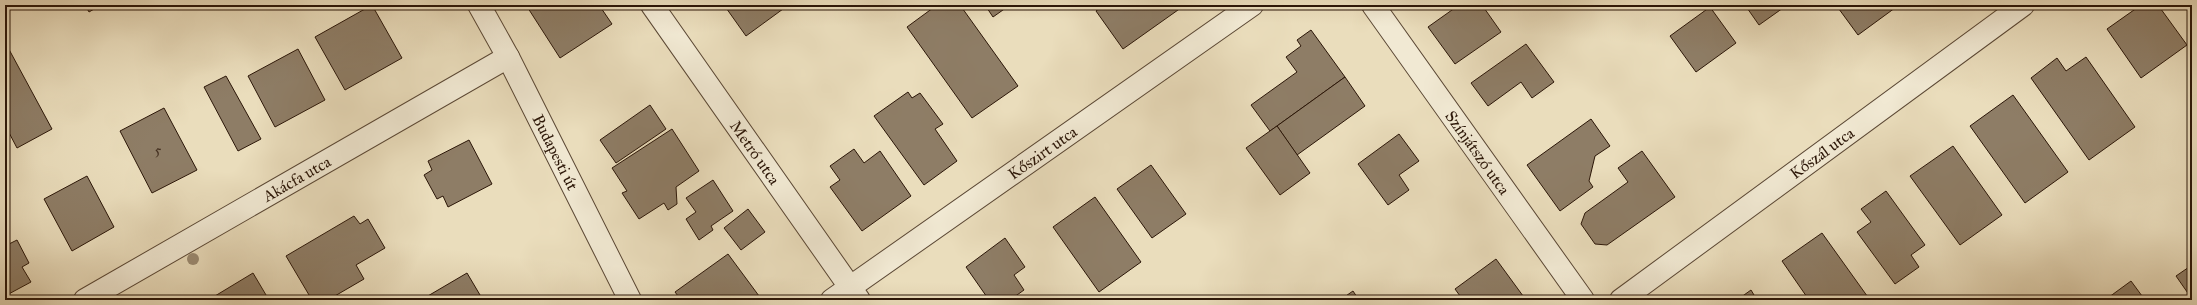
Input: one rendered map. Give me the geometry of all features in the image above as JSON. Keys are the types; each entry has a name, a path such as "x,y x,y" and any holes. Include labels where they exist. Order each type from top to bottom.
{"street":[{"name":"Budapesti út","path":"479,5 508,57 630,300"},
{"name":"Metró utca","path":"652,5 854,293"},
{"name":"Kőszirt utca","path":"832,300 854,293 1252,5"},
{"name":"Színjátszó utca","path":"1373,5 1583,300"},
{"name":"Kőszál utca","path":"1621,300 2024,5"},
{"name":"Akácfa utca","path":"85,300 508,57"}],"building":[{"path":"85,5 101,5 89,12"},
{"path":"372,5 402,58 345,90 315,37"},
{"path":"526,5 599,5 612,24 560,58"},
{"path":"724,5 780,5 783,9 746,36"},
{"path":"937,5 960,5 1018,86 972,118 907,27"},
{"path":"985,5 1010,5 993,17"},
{"path":"1104,5 1185,5 1123,49 1096,11"},
{"path":"1459,5 1482,5 1501,32 1455,64 1428,27"},
{"path":"1745,5 1780,5 1783,8 1759,25"},
{"path":"1836,5 1899,5 1858,35"},
{"path":"2141,5 2158,5 2187,45 2141,78 2107,29"},
{"path":"1710,7 1736,43 1696,72 1670,36"},
{"path":"1311,30 1345,77 1270,131 1251,105 1297,72 1286,57 1301,46 1297,40"},
{"path":"5,42 52,129 17,148 5,125"},
{"path":"1526,44 1554,82 1532,98 1521,82 1488,106 1471,83"},
{"path":"298,49 325,100 275,127 248,76"},
{"path":"2086,57 2135,127 2089,160 2031,78 2057,58 2066,71"},
{"path":"226,76 261,139 238,151 204,87"},
{"path":"1345,77 1365,106 1297,155 1277,126"},
{"path":"908,92 912,98 920,93 943,124 935,129 957,161 924,185 874,116"},
{"path":"2013,95 2068,172 2025,203 1970,126"},
{"path":"650,105 666,129 616,163 600,140"},
{"path":"164,108 197,170 152,193 120,131"},
{"path":"1591,119 1610,146 1595,156 1589,181 1593,187 1560,211 1527,165"},
{"path":"1277,126 1310,173 1280,195 1246,148"},
{"path":"672,129 699,171 676,187 677,204 668,210 664,203 639,219 622,193 627,191 612,168"},
{"path":"1399,134 1419,161 1399,175 1409,190 1388,205 1358,164"},
{"path":"469,140 492,184 448,207 443,196 437,199 424,175 432,170 428,161"},
{"path":"1953,146 2002,215 1960,245 1910,176"},
{"path":"854,149 864,163 880,151 911,196 862,231 830,187 840,180 830,166"},
{"path":"1642,151 1675,197 1607,245 1595,244 1581,224 1585,213 1628,182 1618,168"},
{"path":"1151,165 1186,214 1152,238 1117,189"},
{"path":"87,176 114,227 72,251 44,199"},
{"path":"713,180 733,211 711,226 713,230 699,240 686,219 696,212 686,198"},
{"path":"1886,191 1925,245 1911,255 1919,267 1895,284 1857,232 1871,222 1861,209"},
{"path":"1095,197 1141,262 1099,292 1053,227"},
{"path":"748,209 765,232 741,250 724,228"},
{"path":"354,216 360,224 368,219 385,248 356,265 364,279 328,300 312,300 286,256"},
{"path":"1822,233 1870,300 1809,300 1782,261"},
{"path":"1005,238 1025,267 1014,275 1024,290 1010,300 989,300 966,267"},
{"path":"17,240 29,263 22,267 31,282 5,296 5,246"},
{"path":"728,254 762,300 681,300 675,292"},
{"path":"1496,259 1526,300 1463,300 1455,289"},
{"path":"2192,265 2192,299 2176,276"},
{"path":"253,273 269,300 210,300 210,299"},
{"path":"467,273 483,300 421,300"},
{"path":"2131,281 2145,300 2105,300"},
{"path":"1751,290 1757,300 1737,300"},
{"path":"1353,291 1359,300 1340,300"}]}
